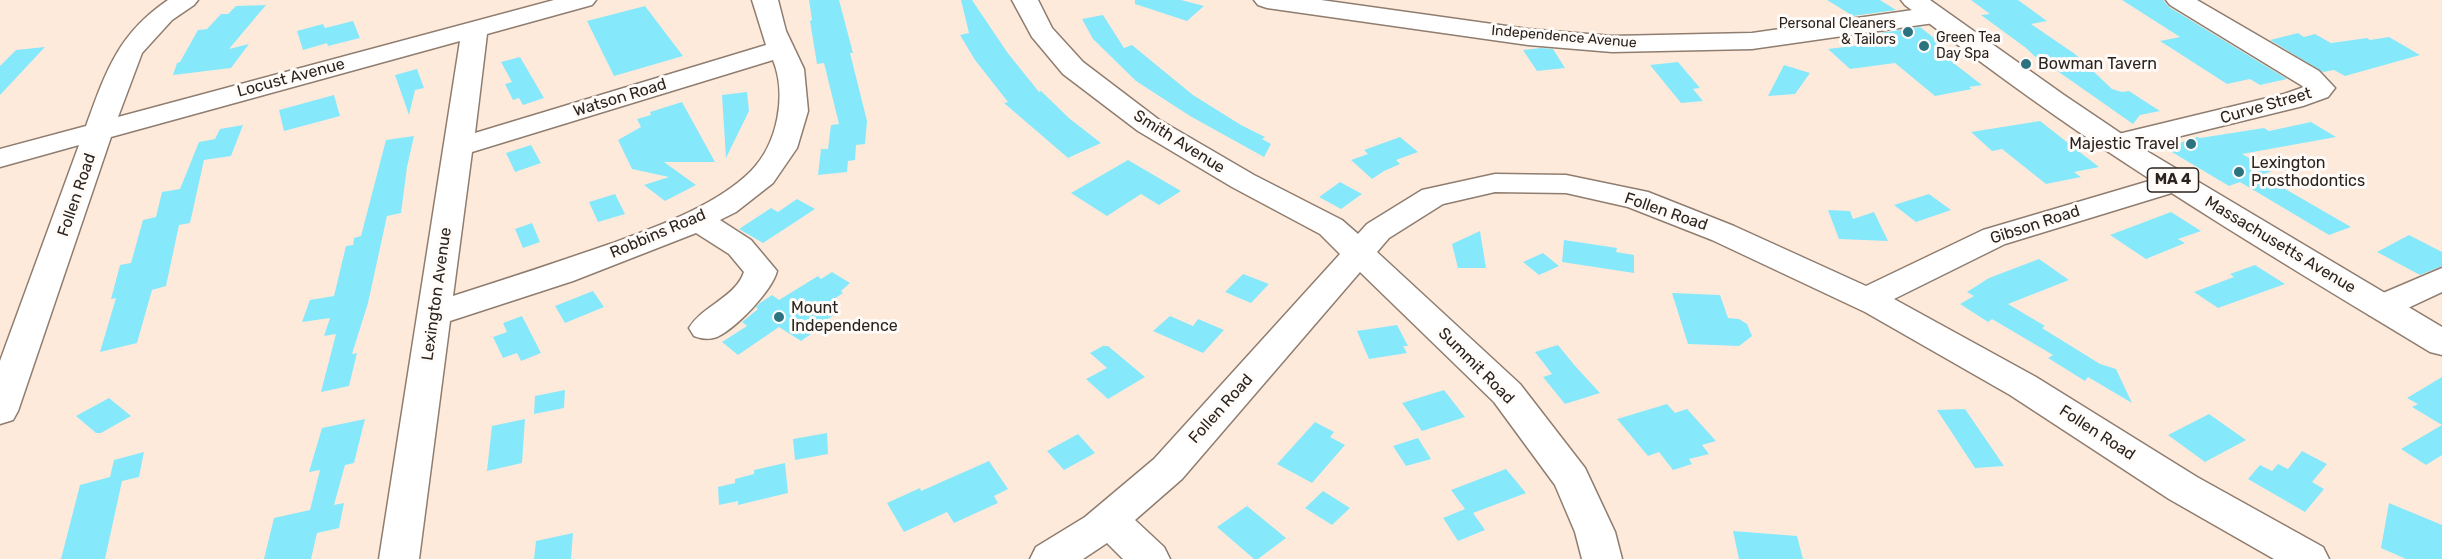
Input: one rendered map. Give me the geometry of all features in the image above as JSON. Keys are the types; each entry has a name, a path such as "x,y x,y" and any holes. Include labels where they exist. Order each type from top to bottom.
{"street":[{"name":"Follen Road","path":"0,411 99,130 130,50 163,15 185,0"},
{"name":"Locust Avenue","path":"0,158 583,0"},
{"name":"Robbins Road","path":"435,314 561,273 675,231 725,205 762,177 782,148 794,111 790,69 772,32 765,0"},
{"name":"Smith Avenue","path":"1025,0 1041,31 1073,67 1129,111 1148,125 1234,176 1331,227 1359,254"},
{"name":"Independence Avenue","path":"1268,0 1528,36 1612,44 1698,44 1752,41 1924,7"},
{"path":"1381,0 1400,19"},
{"name":"Curve Street","path":"2116,143 2293,100 2321,88 2291,66 2179,0"},
{"name":"Massachusetts Avenue","path":"1924,7 1996,61 2116,143 2442,343"},
{"name":"Lexington Avenue","path":"399,559 475,29"},
{"name":"Watson Road","path":"459,147 780,49"},
{"name":"Gibson Road","path":"1866,299 1994,237 2177,182"},
{"name":"Follen Road","path":"1050,559 1109,520 1168,469 1378,231 1433,197 1495,183 1566,184 1637,199 1723,233 1866,299 2023,386 2183,488 2309,559"},
{"path":"697,219 740,247 761,271 760,278 753,287 706,328"},
{"name":"Summit Road","path":"1359,254 1507,393 1571,478 1594,532 1602,559"},
{"path":"2381,307 2442,279"},
{"path":"1109,520 1150,559"}],"building":[{"path":"809,0 839,0 853,53 850,53 867,121 865,144 856,145 855,160 848,161 847,172 818,175 821,149 828,149 831,125 839,124 824,63 817,64"},
{"path":"961,0 972,0 1007,52 1039,92 1041,91 1070,119 1101,143 1068,158 1004,103 1008,102 975,60 960,35 969,33"},
{"path":"1135,0 1181,0 1204,6 1187,21 1135,4"},
{"path":"1827,0 1880,0 1896,10 1853,16"},
{"path":"1971,0 2018,0 2047,21 2031,24 2075,54 2112,89 2122,92 2129,91 2160,111 2140,115 2133,124 2056,70 2049,70 2026,48 1981,15 1990,14"},
{"path":"2122,0 2163,0 2169,7 2287,79 2260,85 2250,79 2227,84 2160,41 2180,37"},
{"path":"266,5 229,49 249,44 231,68 173,75 177,63 180,62 198,30 207,29 221,14 228,14 236,6"},
{"path":"645,6 683,56 614,76 587,21"},
{"path":"1103,15 1124,48 1132,45 1193,95 1265,137 1262,139 1271,144 1264,157 1190,116 1136,81 1093,39 1082,19"},
{"path":"353,21 360,38 328,46 327,43 303,50 297,31 323,24 325,28"},
{"path":"1920,27 1957,56 1947,58 1982,85 1935,96 1895,63 1850,69 1828,49 1893,41 1880,33"},
{"path":"2298,33 2304,37 2315,34 2331,43 2389,37 2420,55 2345,76 2334,70 2323,72 2270,40"},
{"path":"45,47 0,95 0,66 16,50"},
{"path":"1553,49 1565,68 1537,71 1523,50"},
{"path":"520,57 544,98 523,105 519,98 513,100 505,84 512,82 501,62"},
{"path":"1678,62 1700,88 1693,89 1703,101 1681,103 1650,65"},
{"path":"1784,65 1810,73 1795,94 1768,96"},
{"path":"417,69 424,88 415,90 409,115 395,75"},
{"path":"747,92 749,111 726,158 722,95"},
{"path":"334,95 340,116 284,131 279,110"},
{"path":"682,102 715,162 664,162 696,185 665,201 644,185 669,177 632,169 618,140 641,127 637,119 651,115 650,112"},
{"path":"2040,121 2099,167 2074,172 2081,177 2046,184 2002,149 1992,151 1971,132"},
{"path":"2311,122 2336,137 2242,154 2272,171 2261,175 2351,227 2329,235 2240,182 2229,186 2165,148 2197,137 2264,128 2269,131"},
{"path":"243,125 231,156 204,160 190,223 179,225 166,286 152,290 137,343 100,352 116,298 111,299 120,265 131,263 143,220 156,217 162,192 180,189 199,142 215,139 220,129"},
{"path":"414,136 401,213 387,216 368,303 352,354 357,353 349,386 321,392 336,334 324,336 330,318 302,322 310,300 334,296 346,246 353,245 354,238 361,236 386,140"},
{"path":"1400,137 1418,152 1396,160 1400,164 1372,179 1351,160 1368,154 1364,150"},
{"path":"531,145 541,163 515,172 506,153"},
{"path":"1128,160 1181,191 1159,205 1141,194 1107,216 1071,193"},
{"path":"1340,182 1362,194 1341,209 1319,197"},
{"path":"615,194 625,214 598,222 589,202"},
{"path":"1929,194 1951,210 1916,222 1894,205"},
{"path":"797,199 815,209 763,243 739,229 771,208 778,212"},
{"path":"1828,210 1850,211 1853,219 1874,212 1888,241 1839,239"},
{"path":"2171,212 2201,231 2178,239 2185,243 2146,259 2110,235"},
{"path":"532,223 540,242 523,248 515,229"},
{"path":"1480,231 1486,268 1458,268 1452,244"},
{"path":"2409,235 2442,252 2442,266 2420,275 2377,252"},
{"path":"1564,240 1617,248 1616,252 1634,255 1634,273 1562,262"},
{"path":"1543,253 1559,266 1539,275 1523,262"},
{"path":"2039,259 2069,280 2008,304 2100,364 2116,369 2132,403 2088,377 2085,381 2048,358 2053,355 1992,319 1988,322 1960,304 1974,296 1967,292 1989,278"},
{"path":"2255,265 2285,284 2218,308 2194,292 2234,277 2230,274"},
{"path":"832,272 850,283 841,291 843,293 825,305 837,313 828,319 830,321 801,341 779,327 738,355 722,342 747,326 742,322 758,309 756,307 760,303 772,295 779,300 818,276 821,279"},
{"path":"1243,274 1269,284 1251,303 1225,292"},
{"path":"593,291 604,307 565,323 555,306"},
{"path":"1672,293 1720,295 1728,318 1739,319 1747,324 1752,336 1739,346 1688,344"},
{"path":"522,316 541,353 521,361 517,353 503,358 493,337 507,332 503,323"},
{"path":"1170,316 1193,326 1198,319 1224,330 1203,353 1153,331"},
{"path":"1397,325 1408,346 1403,346 1407,353 1369,359 1357,331"},
{"path":"1558,345 1600,393 1565,404 1543,377 1552,374 1535,352"},
{"path":"1103,346 1108,346 1145,377 1108,399 1086,379 1107,368 1090,353"},
{"path":"2442,377 2442,425 2412,407 2418,404 2407,398"},
{"path":"565,390 564,408 534,414 535,396"},
{"path":"1444,390 1465,417 1422,431 1402,403"},
{"path":"109,398 131,416 101,433 96,433 76,416"},
{"path":"1667,404 1675,413 1687,409 1716,441 1702,445 1709,454 1689,459 1692,464 1673,470 1659,452 1648,456 1617,419"},
{"path":"1965,409 2004,466 1975,468 1937,410"},
{"path":"2209,414 2246,440 2205,462 2168,435"},
{"path":"365,419 354,463 345,465 334,505 344,503 339,528 317,533 311,559 264,559 274,518 310,510 320,470 309,472 322,428"},
{"path":"525,419 522,463 487,471 492,426"},
{"path":"1315,422 1334,432 1330,437 1345,445 1312,483 1277,464"},
{"path":"2442,425 2442,455 2426,465 2401,449"},
{"path":"827,433 828,454 795,460 793,439"},
{"path":"1078,434 1095,453 1064,470 1047,451"},
{"path":"1418,438 1431,459 1406,466 1393,446"},
{"path":"2302,451 2327,464 2312,482 2324,489 2305,512 2248,479 2260,465 2272,471 2278,464 2288,469"},
{"path":"144,452 139,477 122,481 105,559 61,559 80,485 110,477 114,460"},
{"path":"989,461 1008,489 994,496 998,503 954,523 947,512 904,532 887,503 920,488 921,491"},
{"path":"785,463 788,493 738,505 738,501 719,505 718,487 735,483 735,479 754,474 754,470"},
{"path":"1506,469 1526,493 1473,513 1485,530 1458,541 1443,518 1465,509 1451,490"},
{"path":"1323,491 1350,508 1332,525 1305,508"},
{"path":"2389,503 2442,525 2442,559 2406,559 2381,548"},
{"path":"1247,506 1286,538 1258,559 1254,559 1217,527"},
{"path":"1733,531 1797,536 1803,559 1739,559"},
{"path":"573,533 571,559 534,559 536,541"}],"place":[{"name":"Personal Cleaners & Tailors","path":"1908,32"},
{"name":"Green Tea Day Spa","path":"1924,46"},
{"name":"Bowman Tavern","path":"2026,64"},
{"name":"Majestic Travel","path":"2191,144"},
{"name":"Lexington Prosthodontics","path":"2239,172"},
{"name":"Mount Independence","path":"779,317"}]}
